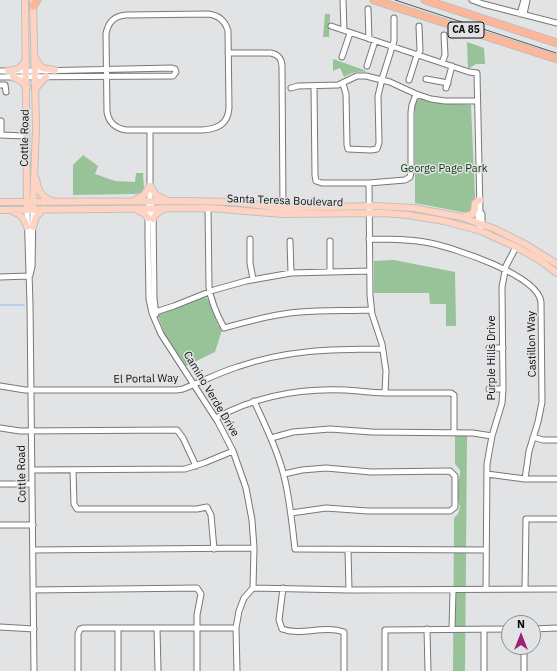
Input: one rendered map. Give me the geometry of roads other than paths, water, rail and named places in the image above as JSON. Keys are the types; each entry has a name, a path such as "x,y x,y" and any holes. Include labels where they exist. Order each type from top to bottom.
{"highway":[{"name":"CA 85","path":"374,0 557,59"},
{"name":"CA 85","path":"425,0 557,43"}],"main road":[{"name":"Cottle Road","path":"25,0 26,178 30,202"},
{"name":"Cottle Road","path":"30,209 34,168 34,2"},
{"path":"35,58 42,68 55,70"},
{"path":"8,71 18,69 26,61"},
{"path":"13,77 21,81 26,87"},
{"path":"35,89 46,77"},
{"path":"34,168 40,193 45,198 55,202"},
{"path":"2,202 22,196 24,193 26,178"},
{"path":"133,201 144,195 150,186 156,195 167,201"},
{"path":"461,217 473,214 475,203 480,200"},
{"name":"Santa Teresa Boulevard","path":"2,202 167,201 227,202 283,208 369,206 418,208 461,217 480,224 525,244 557,264"},
{"path":"135,209 150,218 165,208"},
{"name":"Santa Teresa Boulevard","path":"0,210 208,208 283,214 369,213 425,217 481,231 538,259 557,273"},
{"path":"10,210 22,217 30,227 43,209"}],"street":[{"path":"472,0 557,23"},
{"path":"522,14 524,0"},
{"path":"522,14 527,0"},
{"path":"343,1 344,30"},
{"path":"368,9 369,39"},
{"path":"202,14 217,16 224,21 227,26 228,54 229,108 227,118 224,123 217,128 209,130 120,129 114,126 110,121 107,112 106,34 108,26 113,19 121,15 202,14"},
{"path":"343,84 346,94 348,149 377,149 379,143 378,96 393,46 394,18"},
{"path":"332,26 469,72 477,73 480,200 480,212 478,217 481,231"},
{"path":"409,80 420,50 419,26"},
{"path":"342,57 350,32"},
{"path":"442,63 445,55 444,35"},
{"path":"367,66 375,41"},
{"path":"228,54 271,53 276,54 281,58 283,208"},
{"path":"426,79 447,85 452,66"},
{"path":"0,71 35,74 55,70 172,68 176,72 173,76 46,77 35,74"},
{"path":"0,77 13,77 26,74"},
{"path":"291,88 298,86 330,86 343,84 348,79 358,76 382,79 431,99 445,101 477,101"},
{"path":"0,85 5,85 6,92"},
{"path":"314,86 315,176 316,181 322,183 369,183 405,180 410,177 411,112 416,94"},
{"path":"1,121 0,135 26,136"},
{"name":"Camino Verde Drive","path":"150,130 150,218 154,314 161,334 216,418 233,451 246,488 252,520 254,548 253,588"},
{"path":"369,183 369,271 371,310 386,371 385,393"},
{"path":"208,208 210,291 216,313 224,328 254,319 290,313 371,310"},
{"name":"Cottle Road","path":"30,209 28,268 32,431 34,671"},
{"path":"250,239 250,263 253,279"},
{"name":"Castillon Way","path":"369,239 412,240 430,243 465,253 517,276 530,286 541,298 542,397 539,416 529,452 525,479"},
{"path":"290,241 291,273"},
{"path":"330,241 330,272"},
{"name":"Purple Hills Drive","path":"486,590 486,474 492,436 502,403 503,389 502,287 505,270 516,247"},
{"path":"154,314 210,291 253,279 291,273 369,271"},
{"path":"0,277 29,276"},
{"path":"489,348 503,348"},
{"name":"El Portal Way","path":"0,386 31,390 176,390 194,385 235,367 279,355 304,351 382,350"},
{"path":"489,389 503,389"},
{"path":"216,418 254,401 291,392 346,390 385,393 450,393 454,395 454,432"},
{"path":"254,401 271,438 284,474 291,513 295,549 486,550"},
{"path":"0,428 20,431 177,430 186,444 196,466"},
{"path":"271,438 293,432 314,429 372,432 454,432 492,436"},
{"path":"533,437 542,440 557,440"},
{"path":"32,470 170,469 196,466 233,451"},
{"path":"284,474 302,470 326,468 371,472 450,471 454,473 455,476 455,507 450,511 368,511 326,508 291,513"},
{"path":"73,470 74,504 77,509 190,509 207,507 211,515 214,549"},
{"path":"486,474 525,479 557,479"},
{"path":"0,484 32,484"},
{"path":"525,589 526,519 557,519"},
{"path":"0,525 32,525"},
{"path":"33,550 254,548"},
{"path":"348,550 349,590"},
{"path":"33,590 197,588 201,594 197,615 197,671"},
{"path":"237,671 236,628 238,611 244,598 253,588 349,590 557,589"},
{"path":"283,588 279,620 282,630 336,630 344,632 344,671"},
{"path":"452,629 453,590"},
{"path":"0,627 34,630"},
{"path":"78,671 78,634 83,628 236,628"},
{"path":"118,628 118,671"},
{"path":"157,628 158,671"},
{"path":"541,629 557,628"},
{"path":"427,629 428,671"},
{"path":"484,629 484,671"},
{"path":"385,671 385,630 501,629"},
{"path":"524,655 524,671"}],"waterway":[{"path":"0,305 24,305"}],"tram line":[{"path":"395,0 556,53"}],"park label":[{"name":"George Page Park","path":"444,169"}]}
